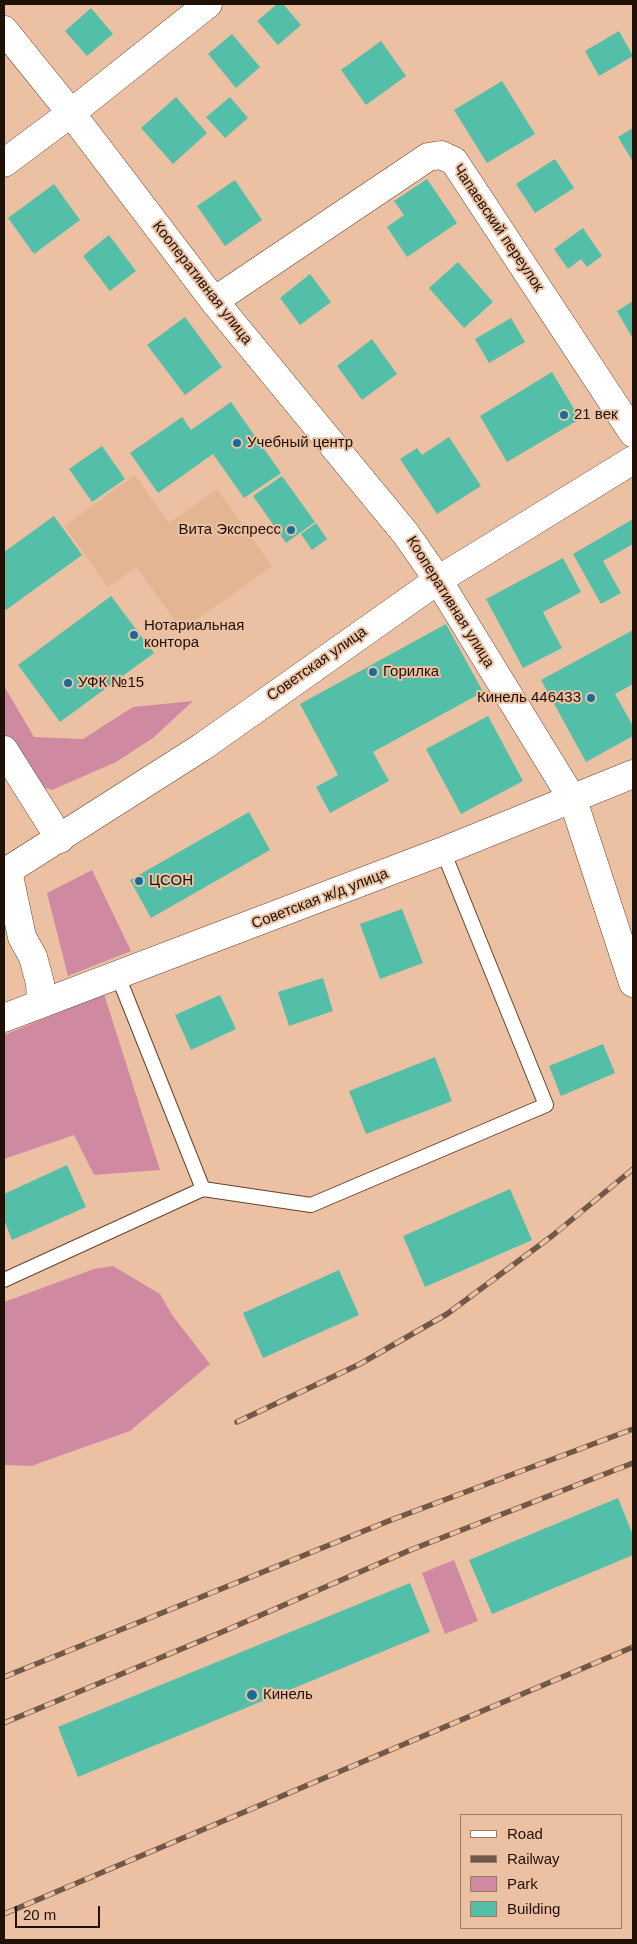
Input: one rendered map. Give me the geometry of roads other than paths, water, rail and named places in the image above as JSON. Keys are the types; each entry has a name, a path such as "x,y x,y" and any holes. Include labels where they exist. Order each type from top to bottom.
{"street":[{"path":"4,163 71,113 208,4"},
{"name":"Кооперативная улица","path":"4,30 71,113 214,301 406,534 438,580 572,800 633,983"},
{"name":"Чапаевский переулок","path":"214,301 428,157 441,155 454,161 633,433"},
{"name":"Советская улица","path":"6,872 202,747 438,580 633,460"},
{"path":"4,750 60,838"},
{"name":"Советская ж/д улица","path":"4,1018 443,851 633,774"},
{"path":"6,872 22,937 33,957 40,983 41,1003"}],"lane":[{"path":"4,1280 202,1189 311,1205 546,1105 443,851"},
{"path":"118,976 202,1189"}],"railway":[{"path":"237,1422 360,1364 447,1314 552,1236 633,1169"},
{"path":"4,1677 391,1520 633,1429"},
{"path":"4,1723 222,1632 408,1551 633,1463"},
{"path":"4,1914 633,1647"}],"place":[{"name":"21 век","path":"564,415"},
{"name":"Учебный центр","path":"237,443"},
{"name":"Вита Экспресс","path":"291,530"},
{"name":"Нотариальная контора","path":"134,635"},
{"name":"Горилка","path":"373,672"},
{"name":"УФК №15","path":"68,683"},
{"name":"Кинель 446433","path":"591,698"},
{"name":"ЦСОН","path":"139,881"},
{"name":"Кинель","path":"252,1695"}]}
